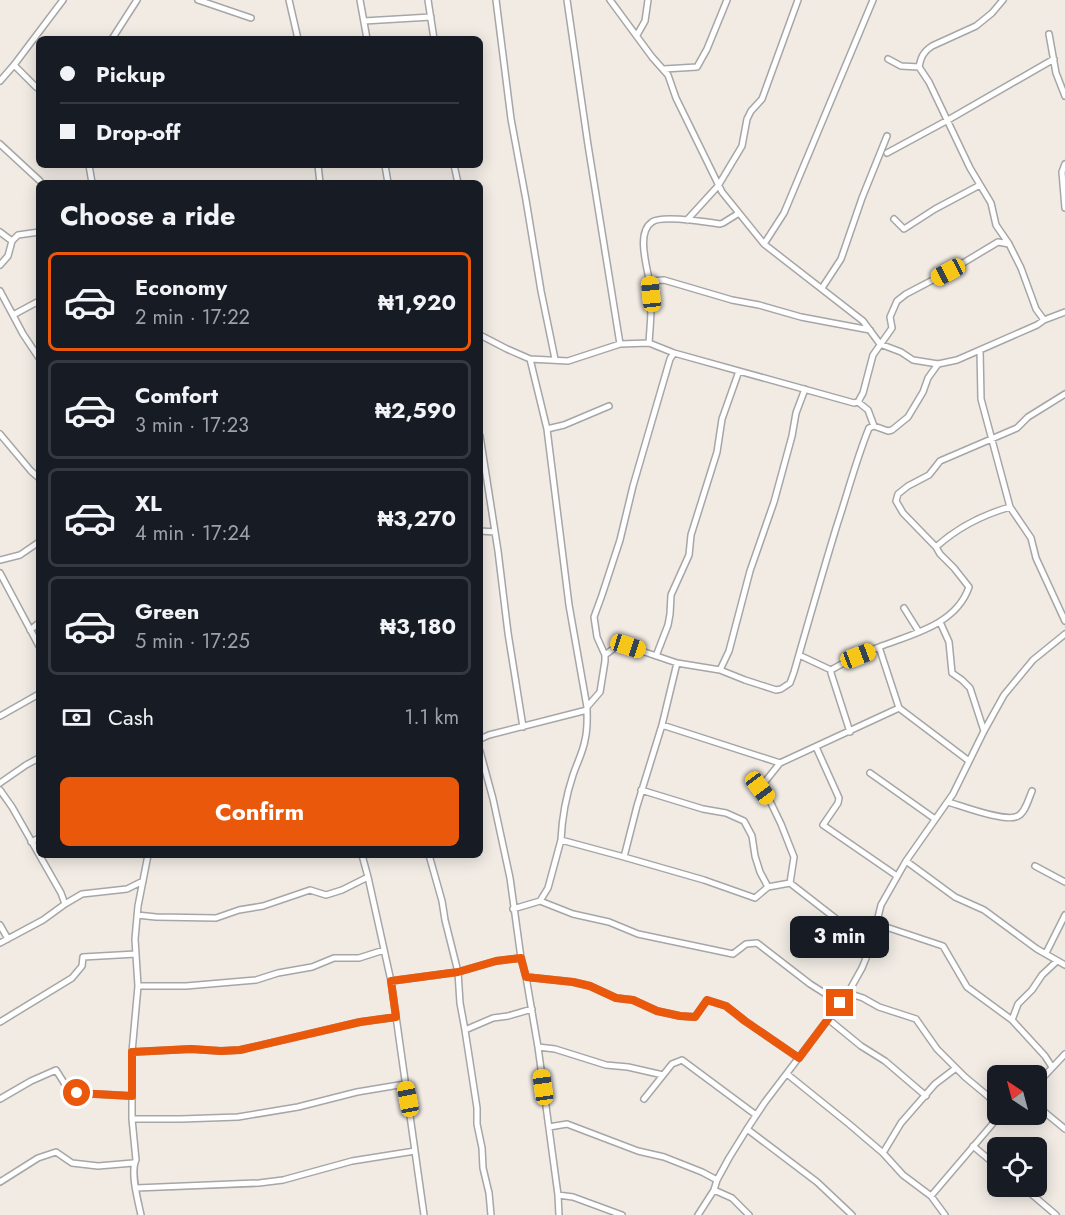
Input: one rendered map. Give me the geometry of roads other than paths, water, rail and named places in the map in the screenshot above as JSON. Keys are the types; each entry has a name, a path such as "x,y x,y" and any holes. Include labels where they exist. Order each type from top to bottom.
{"street":[{"path":"0,81 63,0"},
{"path":"114,36 137,0"},
{"path":"198,0 251,18"},
{"path":"289,0 297,36"},
{"path":"360,0 366,36"},
{"path":"428,0 434,36"},
{"path":"496,0 511,119 555,359"},
{"path":"567,0 620,344"},
{"path":"610,0 668,75 676,98 706,158 717,186 764,244 863,321 880,344 901,352 913,360 938,364 957,360 1065,312"},
{"path":"637,35 645,21 648,0"},
{"path":"664,69 698,66 727,0"},
{"path":"687,220 717,186 742,146 747,119 762,99 798,0"},
{"path":"764,244 784,213 873,0"},
{"path":"1003,0 976,26 925,51 921,56 919,67 929,82 970,168 991,203 996,225 1009,243 1021,268 1035,309 1044,320"},
{"path":"364,21 431,17"},
{"path":"1049,34 1056,73 1065,96"},
{"path":"888,59 901,66 919,67"},
{"path":"887,153 1054,59"},
{"path":"14,65 36,87"},
{"path":"822,288 841,259 862,198 888,136"},
{"path":"0,144 39,180"},
{"path":"1065,164 1062,172 1065,208"},
{"path":"894,219 903,229 935,208 980,185"},
{"path":"649,343 651,294 643,247 644,231 653,220 687,220 723,224 739,213"},
{"path":"0,232 12,241"},
{"path":"0,265 9,256 12,241 18,235 36,232"},
{"path":"858,402 863,393 873,355 892,328 890,317 897,301 998,242 1009,243"},
{"path":"650,280 664,280 732,300 870,330"},
{"path":"0,291 22,334 36,354"},
{"path":"13,315 36,303"},
{"path":"483,337 530,359 568,361 620,344 649,343 674,353 854,403 858,402 868,410 874,426"},
{"path":"980,350 981,399 1010,507 1031,538 1036,558 1065,621"},
{"path":"483,738 587,709 600,692 605,655 597,637 594,617 620,540 665,375 674,353"},
{"path":"530,359 546,429 569,605 589,719 585,741 573,774 562,819 561,840 548,888 540,901"},
{"path":"605,655 624,645 677,663 720,670 776,690 791,681 824,566 869,428 874,426 888,431 892,430 908,417 923,392 928,378 938,364"},
{"path":"656,656 668,625 671,595 689,555 691,535 717,453 722,419 739,371"},
{"path":"720,670 729,651 750,571 774,502 796,413 805,389"},
{"path":"831,670 858,656 940,622 956,610 969,587 936,547 903,513 896,501 898,494 928,475 940,461 1017,428 1028,417 1065,394"},
{"path":"546,429 564,425 609,406"},
{"path":"0,434 36,475"},
{"path":"483,462 523,726"},
{"path":"936,547 955,531 990,513 1010,507"},
{"path":"483,531 495,532"},
{"path":"0,560 20,555 36,544"},
{"path":"0,573 36,641"},
{"path":"904,608 920,632"},
{"path":"940,622 949,642 952,673 970,688 984,731"},
{"path":"30,630 36,625"},
{"path":"698,1215 756,1115 848,993 872,946 881,905 906,861 948,802 1006,692 1034,660 1064,636"},
{"path":"879,647 899,708 969,761"},
{"path":"799,655 831,670"},
{"path":"624,857 641,790 662,725 677,663"},
{"path":"831,670 850,732"},
{"path":"0,716 36,696"},
{"path":"790,883 794,856 781,824 760,788 780,763 899,708"},
{"path":"662,725 780,763"},
{"path":"816,747 839,798 823,825 897,876"},
{"path":"0,783 36,760"},
{"path":"483,763 510,878 521,958 538,1047 558,1195 559,1215 550,1215"},
{"path":"870,773 935,819"},
{"path":"0,790 36,850"},
{"path":"641,790 703,810 726,813 744,821 752,836 760,872 768,886"},
{"path":"948,802 997,817 1016,817 1021,815 1032,791"},
{"path":"31,842 36,840"},
{"path":"561,840 704,880 754,898 768,886 790,883 872,946"},
{"path":"40,858 65,904"},
{"path":"141,1215 133,1163 136,1160 132,1119 132,1052 138,986 135,939 137,915 148,858"},
{"path":"363,858 391,981 424,1215"},
{"path":"430,858 458,972 460,1003 491,1215"},
{"path":"906,861 955,897 984,910 1037,949 1065,965"},
{"path":"1035,866 1065,882"},
{"path":"137,915 216,918 239,910 263,906 310,890 326,895 368,877"},
{"path":"0,943 43,920 82,894 127,889 143,881"},
{"path":"513,909 540,901 573,914 609,922 638,934 733,954 746,944 757,943 810,984 840,1003"},
{"path":"1046,953 1065,915"},
{"path":"877,924 943,946 967,987 1012,1020 1052,1067"},
{"path":"0,925 8,939"},
{"path":"138,986 186,986 256,980 312,967 334,958 359,958 384,950"},
{"path":"0,1022 72,978 82,966 83,957 136,954"},
{"path":"391,981 458,972 496,961 521,958"},
{"path":"1012,1020 1018,1004 1057,961"},
{"path":"526,977 590,986 616,998 633,1000 657,1011 680,1016 695,1017 707,1000 726,1006 799,1058"},
{"path":"848,993 863,998 879,1008 916,1019 937,1049 987,1095"},
{"path":"465,1030 493,1017 508,1016 532,1009"},
{"path":"132,1052 191,1049 240,1050 360,1022 396,1017"},
{"path":"828,1019 861,1046 885,1061 926,1096"},
{"path":"538,1047 555,1049 606,1065 628,1067 663,1075"},
{"path":"1047,1073 1065,1054"},
{"path":"644,1099 672,1064 682,1060 756,1115"},
{"path":"883,1154 901,1123 936,1084 956,1068"},
{"path":"0,1099 56,1070 68,1089 77,1093 132,1096"},
{"path":"787,1074 883,1154 903,1175 931,1196 945,1215"},
{"path":"132,1119 238,1117 298,1107 357,1092 405,1084"},
{"path":"1047,1114 1065,1129"},
{"path":"549,1127 567,1124 638,1151 664,1157 717,1180"},
{"path":"931,1196 992,1125"},
{"path":"747,1129 817,1182 852,1215"},
{"path":"973,1146 987,1158"},
{"path":"136,1188 283,1180 352,1161 415,1151"},
{"path":"0,1182 38,1158 56,1152 72,1163 98,1166 133,1163"},
{"path":"714,1190 732,1198 748,1215"},
{"path":"558,1195 573,1197 622,1215"},
{"path":"1035,1197 1056,1215"}]}
